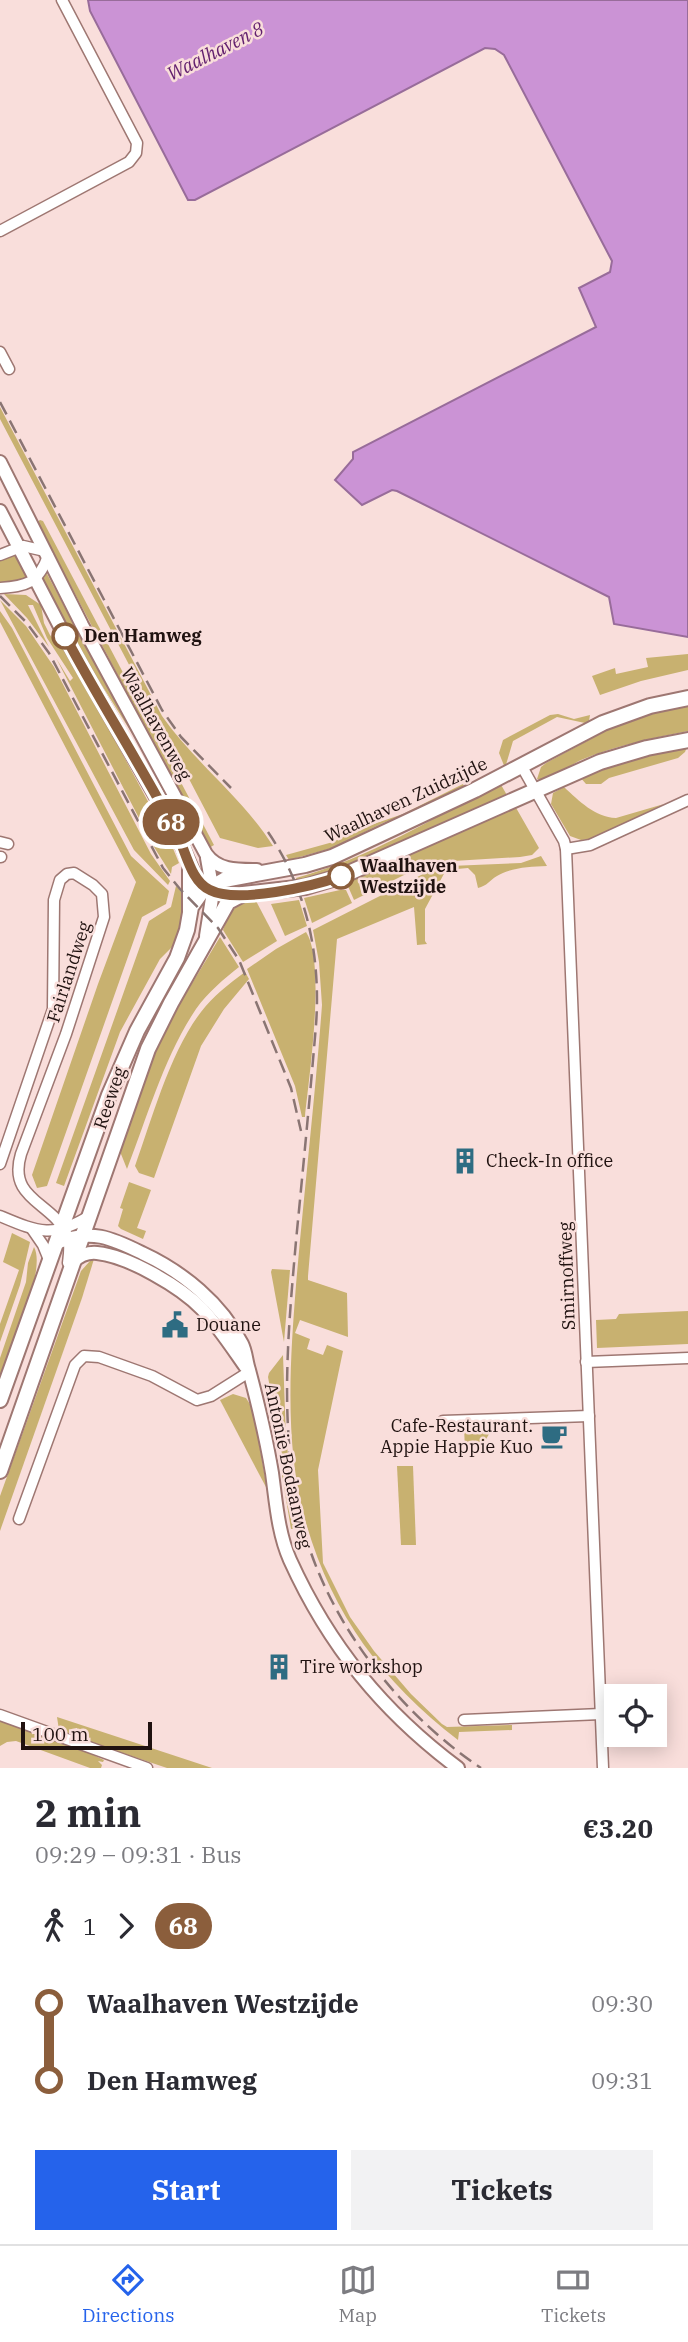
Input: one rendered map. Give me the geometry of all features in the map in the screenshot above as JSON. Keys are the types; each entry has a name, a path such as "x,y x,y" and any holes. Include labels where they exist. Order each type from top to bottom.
{"main road":[{"name":"Waalhaven Zuidzijde","path":"213,887 305,866 346,852 612,720 650,706 688,698"},
{"path":"248,894 297,888 331,880 607,760 688,740"},
{"name":"Reeweg","path":"0,1400 63,1236 68,1212 120,1067 136,1031 177,958 194,902 213,887"},
{"name":"Reeweg","path":"0,1471 148,1049 225,906 232,899 248,894"}],"street":[{"path":"0,231 129,162 136,153 137,143 62,0"},
{"path":"0,352 9,369"},
{"name":"Waalhavenweg","path":"0,462 82,625 210,860"},
{"name":"Waalhavenweg","path":"0,511 69,644 168,818 187,856 191,872"},
{"path":"0,555 18,547 32,546 47,554 35,579 21,586 0,588"},
{"path":"21,586 45,597"},
{"path":"521,765 535,791"},
{"name":"Smirnoffweg","path":"535,791 566,849 603,1768"},
{"path":"566,849 590,845 688,800"},
{"name":"Waalhaven Zuidzijde","path":"210,860 225,868 245,870 305,866"},
{"name":"Reeweg","path":"205,941 213,887 210,860"},
{"path":"191,872 200,884 248,894"},
{"name":"Reeweg","path":"189,917 191,872"},
{"name":"Fairlandweg","path":"0,1164 53,1009 54,900 60,880 67,874 74,873 102,894 104,916 18,1171 24,1190 52,1216"},
{"path":"63,1236 52,1216 68,1212"},
{"path":"63,1236 91,1215"},
{"name":"Antonie Bodaanweg","path":"91,1215 97,1225 113,1240"},
{"path":"0,1216 32,1229 63,1236"},
{"path":"32,1229 46,1249 50,1264"},
{"name":"Antonie Bodaanweg","path":"63,1236 83,1234 113,1240 169,1267 201,1291 226,1320 243,1346 258,1398 282,1537 291,1563 332,1636 371,1690 407,1728 450,1766"},
{"name":"Reeweg","path":"63,1236 70,1268"},
{"name":"Antonie Bodaanweg","path":"70,1268 85,1255 100,1254 141,1269 171,1284 202,1309 249,1371"},
{"path":"19,1519 78,1360 84,1356 99,1357 161,1381 197,1400 212,1396 249,1371"},
{"path":"586,1362 688,1358"},
{"path":"443,1421 589,1416"},
{"path":"464,1720 601,1714"},
{"path":"0,1715 147,1768"}],"shaded area":[{"path":"0,407 162,716 261,828 273,846 258,848 220,838 0,419"},
{"path":"43,521 214,845 209,848 37,522"},
{"path":"17,554 29,579 0,586 0,561"},
{"path":"46,572 98,670 145,750 143,751 71,636 41,580"},
{"path":"4,594 26,595 41,605 44,623 50,635 62,649 66,649 172,846 179,863 172,867 171,874 154,847 56,658 70,681 73,678 47,638 33,605 28,605 49,647"},
{"path":"0,600 26,626 54,667 151,854 170,881 168,885 134,850"},
{"path":"0,611 12,628 131,856 169,891 166,904 142,917 47,1186 37,1188 32,1175 136,882 0,622"},
{"path":"688,654 688,670 641,681 600,695 592,676 615,668 616,674 648,667 646,658"},
{"path":"688,701 688,731 607,751 581,760 548,779 537,779 541,767 546,763 621,720"},
{"path":"558,714 574,719 590,715 589,721 585,723 557,717 513,741 505,768 499,753 503,740 550,715"},
{"path":"687,747 678,758 609,778 601,784 586,784 580,777 626,761"},
{"path":"500,783 508,797 361,863 298,883 296,878 323,870 375,848"},
{"path":"463,784 464,786 411,813 383,823 332,848 289,860 286,855 333,842 362,828 403,814"},
{"path":"564,787 588,807 608,817 616,818 664,804 592,839 581,840 570,836 551,804 553,793"},
{"path":"515,806 539,848 532,855 437,862 420,867 354,900 347,884 360,875"},
{"path":"541,856 547,866 509,871 478,888 475,875 468,868 446,870 425,909 427,944 417,945 414,907 337,939 308,1280 347,1293 348,1337 300,1320 295,1333 310,1339 307,1349 323,1355 327,1345 343,1351 318,1470 323,1563 350,1617 374,1651 411,1694 442,1724 447,1727 512,1725 512,1730 459,1732 458,1740 431,1718 384,1670 346,1617 317,1557 299,1494 290,1404 296,1285 322,1005 319,962 313,930 429,871 450,866 521,863"},
{"path":"176,886 185,896 183,924 179,934 172,947 160,959 120,1032 64,1186 56,1183 149,921 171,907"},
{"path":"346,890 352,903 312,923 304,898"},
{"path":"255,899 277,941 243,962 223,930 238,905"},
{"path":"299,900 307,926 285,936 271,904"},
{"path":"306,932 312,947 316,993 310,1075 305,1117 302,1117 295,1086 247,969"},
{"path":"220,937 239,967 206,997 185,1027 157,1087 127,1169 119,1149 150,1063 167,1025"},
{"path":"245,972 249,979 224,1009 201,1046 154,1178 139,1173 135,1166 180,1046 206,1006"},
{"path":"129,1182 151,1190 137,1228 146,1231 143,1239 118,1226 123,1209 120,1208"},
{"path":"12,1233 30,1242 20,1285 0,1342 0,1324 19,1270 3,1262"},
{"path":"34,1247 37,1258 32,1292 0,1379 0,1358 26,1282 28,1263"},
{"path":"94,1259 0,1531 0,1496 81,1271"},
{"path":"272,1269 290,1270 284,1342 271,1272"},
{"path":"688,1311 688,1344 597,1348 596,1320 616,1319 619,1314"},
{"path":"283,1355 286,1439 298,1528 291,1529 282,1475 282,1454 268,1377"},
{"path":"233,1394 246,1398 253,1409 267,1489 220,1400"},
{"path":"494,1426 480,1449 465,1450 464,1427"},
{"path":"397,1466 413,1466 416,1545 401,1545"},
{"path":"57,1717 212,1768 167,1768 63,1733 59,1730"},
{"path":"0,1720 67,1743 104,1760 98,1761 102,1765 101,1768 90,1768 16,1741 0,1746"}],"water":[{"name":"Waalhaven 8","path":"88,0 688,0 688,637 614,624 609,597 397,491 392,490 362,505 335,480 353,459 353,452 596,327 579,288 610,272 612,261 504,55 495,49 485,48 195,200 188,200 90,11"}],"railway":[{"path":"0,402 162,710 181,737 231,788"},
{"path":"0,596 26,622 49,653 163,868 218,928 239,960 291,1088 301,1131"},
{"path":"268,832 293,877 302,900 316,974 316,1025 288,1344 289,1447 300,1515 311,1553 326,1589 367,1658 392,1690 420,1719 481,1768"}],"bus line":[{"name":"68","path":"65,636 160,802 200,884 213,892 248,894 305,887 341,876"}],"place":[{"name":"Den Hamweg","path":"65,636"},
{"name":"Waalhaven Westzijde","path":"341,876"},
{"name":"Check-In office","path":"465,1161"},
{"name":"Douane","path":"175,1325"},
{"name":"Cafe-Restaurant. Appie Happie Kuo","path":"554,1436"},
{"name":"Tire workshop","path":"279,1667"}]}
